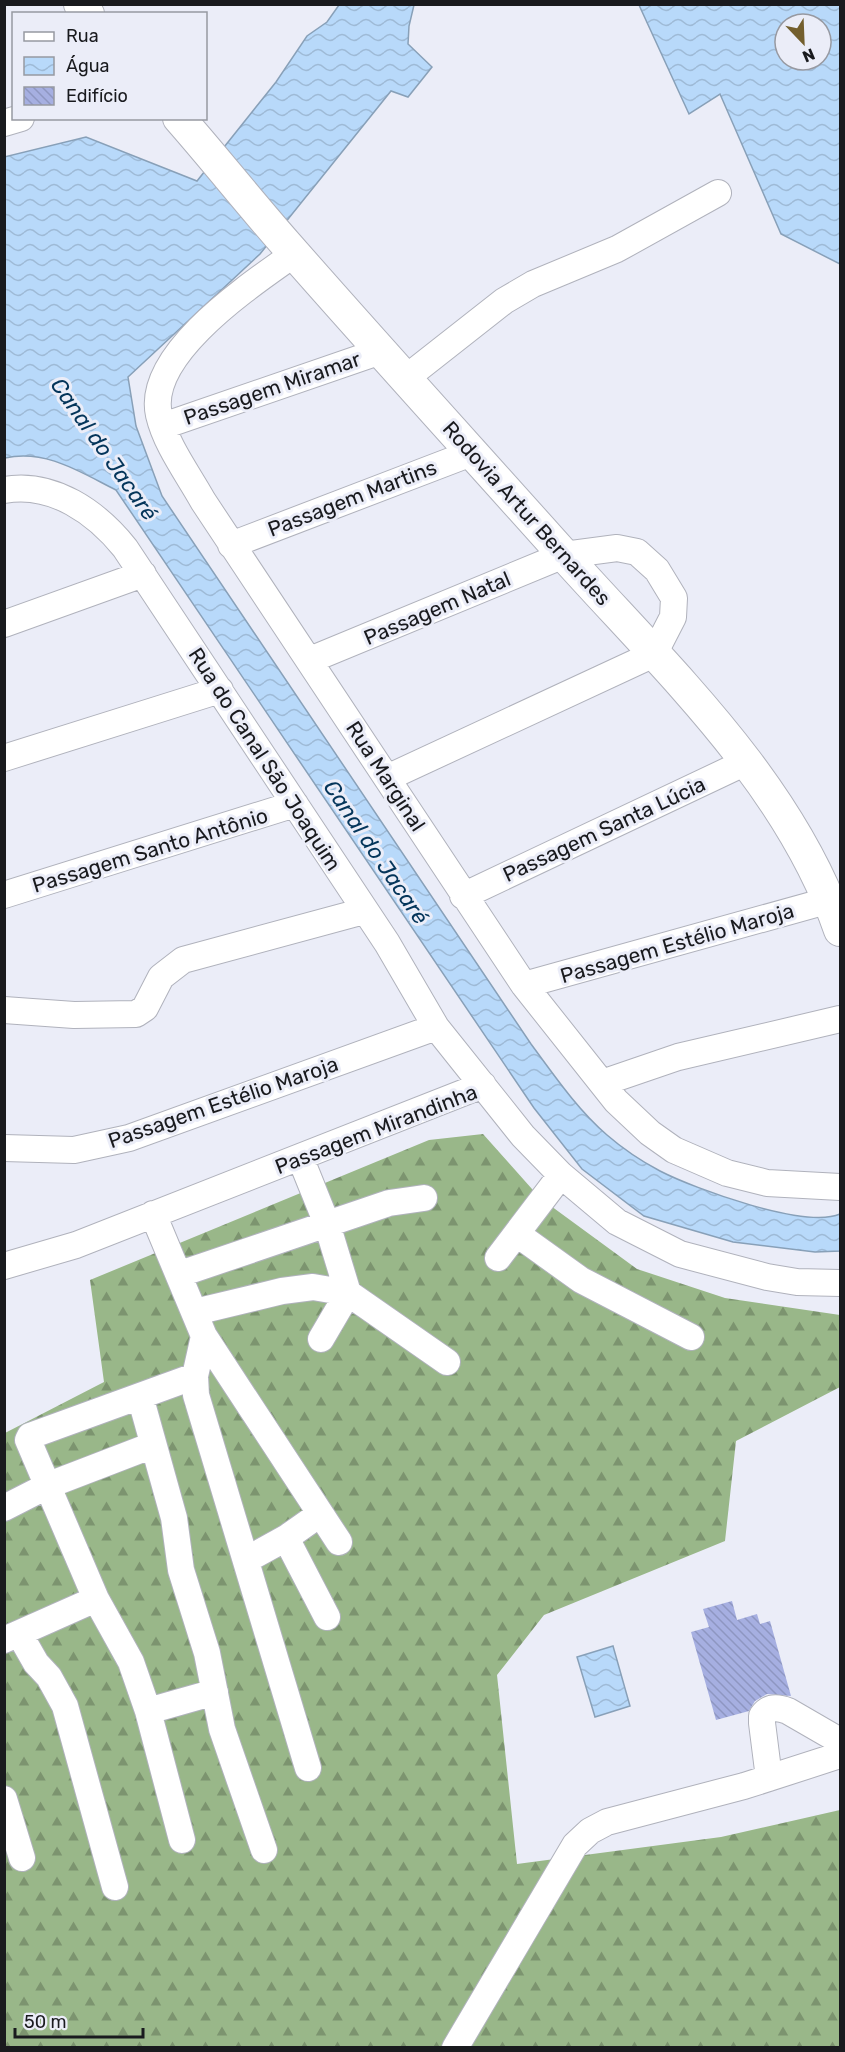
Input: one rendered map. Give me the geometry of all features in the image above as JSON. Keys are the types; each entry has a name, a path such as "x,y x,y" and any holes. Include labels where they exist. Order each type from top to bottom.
{"main road":[{"name":"Rodovia Artur Bernardes","path":"183,123 289,248 654,654 746,762 775,802 807,854 830,900 840,930"}],"street":[{"path":"406,378 504,301 533,284 617,249 718,193"},
{"name":"Rua Marginal","path":"289,248 184,343 162,385 158,402 163,426 203,501 524,985 616,1101 650,1133 674,1150 728,1173 766,1183 840,1187"},
{"name":"Passagem Miramar","path":"163,426 381,351"},
{"name":"Passagem Martins","path":"231,545 474,452"},
{"name":"Rua do Canal São Joaquim","path":"4,490 14,488 46,492 77,504 114,534 143,574 387,943 436,1027 483,1085"},
{"name":"Passagem Natal","path":"310,660 564,555 617,548 637,552 657,570 674,598 673,617 654,654"},
{"path":"4,624 143,574"},
{"path":"387,778 654,654"},
{"path":"4,758 220,690"},
{"name":"Passagem Santa Lúcia","path":"463,896 746,762"},
{"name":"Passagem Santo Antônio","path":"4,896 295,804"},
{"name":"Passagem Estélio Maroja","path":"524,985 830,900"},
{"path":"4,1010 74,1015 136,1014 145,1008 161,976 183,960 364,911"},
{"path":"602,1083 678,1057 840,1019"},
{"name":"Passagem Estélio Maroja","path":"4,1148 74,1150 129,1138 436,1027"},
{"name":"Passagem Mirandinha","path":"4,1266 76,1245 483,1085 523,1136 561,1175 617,1222 680,1254 787,1281 840,1283"},
{"path":"300,1157 327,1224 348,1293 321,1339"},
{"path":"498,1258 561,1175"},
{"path":"180,1274 389,1203 424,1198"},
{"path":"153,1214 204,1336 339,1542"},
{"path":"517,1234 581,1280 691,1337"},
{"path":"195,1312 282,1291 313,1287 348,1293 447,1362"},
{"path":"204,1336 195,1376 196,1395 308,1768"},
{"path":"182,1840 148,1711 131,1662 96,1599 28,1440 30,1436 195,1376"},
{"path":"140,1396 174,1518 181,1570 207,1653 222,1729 264,1850"},
{"path":"4,1508 49,1485 153,1445"},
{"path":"246,1560 286,1538 320,1514"},
{"path":"286,1538 327,1617"},
{"path":"96,1599 12,1638 49,1677 65,1706 115,1887"},
{"path":"148,1711 215,1692"},
{"path":"769,1778 762,1723 762,1716 768,1710 779,1707 840,1741"},
{"path":"454,2048 575,1845 590,1831 607,1822 769,1778 840,1755"},
{"path":"4,1799 22,1858"}],"green space":[{"path":"483,1134 540,1198 637,1269 725,1298 840,1315 840,1387 736,1441 725,1541 544,1615 497,1675 517,1864 721,1837 840,1810 840,2047 5,2048 5,1433 104,1382 90,1280 429,1140"}],"water":[{"name":"Canal do Jacaré","path":"339,5 414,5 408,44 432,67 408,97 391,91 260,254 128,377 136,426 162,496 531,1044 586,1114 613,1140 640,1159 676,1179 777,1212 824,1217 840,1214 840,1251 815,1252 733,1242 644,1216 582,1169 534,1108 116,490 49,459 20,456 5,458 4,157 86,137 197,181 276,82 307,36 327,22"},
{"path":"639,5 840,5 840,264 781,234 720,94 689,114"},
{"path":"613,1646 630,1706 595,1717 577,1657"}],"building":[{"path":"732,1601 737,1620 757,1614 760,1624 770,1621 791,1696 767,1694 755,1701 749,1711 716,1720 691,1632 709,1627 703,1609"}]}
